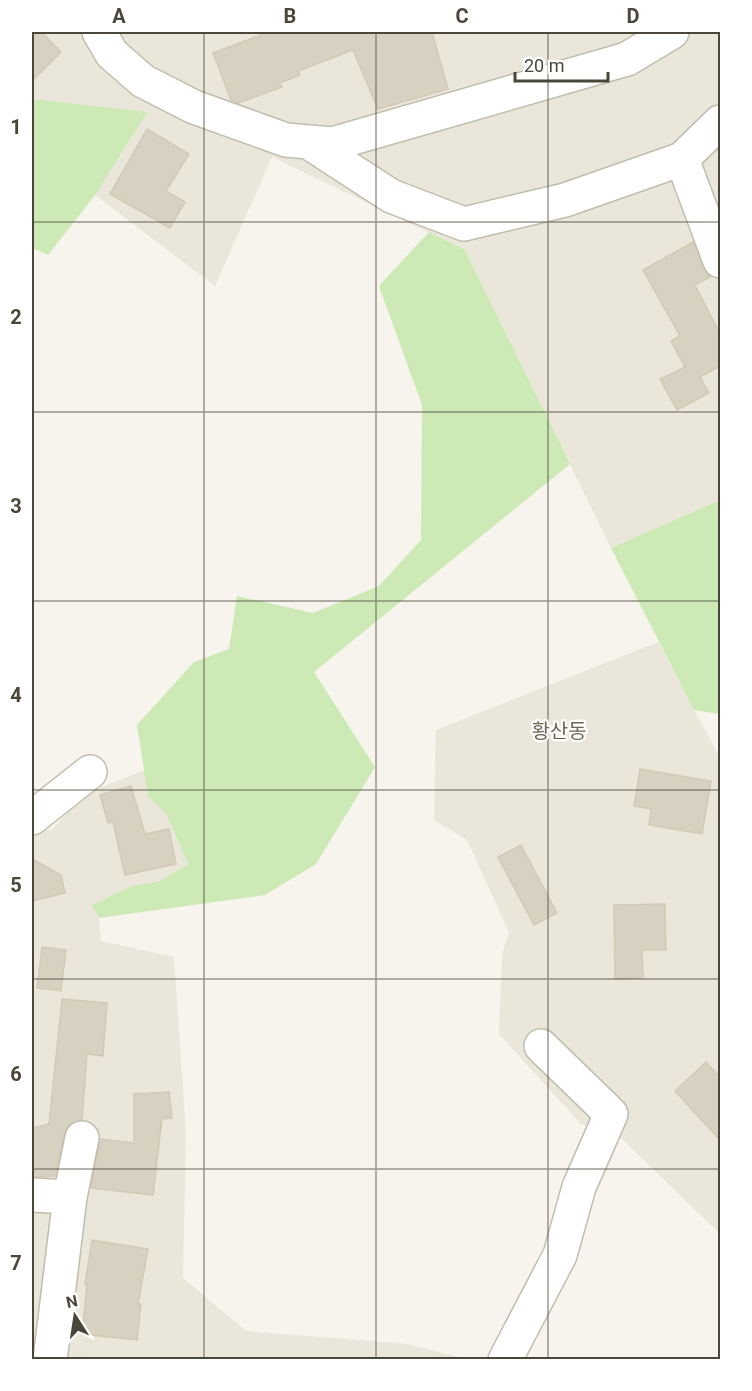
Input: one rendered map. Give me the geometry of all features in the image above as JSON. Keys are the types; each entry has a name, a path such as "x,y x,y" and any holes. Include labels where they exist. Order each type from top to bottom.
{"street":[{"path":"99,32 112,54 143,81 194,107 286,140 332,144 627,58 672,32"},
{"path":"308,142 391,196 464,224 565,200 682,159 720,122"},
{"path":"682,159 720,261"},
{"path":"32,818 90,772"},
{"path":"506,1359 560,1255 579,1187 611,1114 541,1046"},
{"path":"50,1359 70,1197 82,1138"},
{"path":"32,1195 70,1197"}],"shaded area":[{"path":"32,32 720,32 720,500 611,548 465,250 272,157 215,286 95,195 146,112 32,99"},
{"path":"658,642 720,758 720,1234 619,1136 581,1124 499,1034 502,954 509,932 467,840 434,820 436,730"},
{"path":"145,770 148,796 166,813 188,864 158,882 132,886 93,905 99,918 101,941 174,957 186,1134 183,1278 246,1331 408,1344 466,1359 32,1359 32,824 51,831 84,794"}],"green space":[{"path":"32,99 147,112 95,195 48,255 32,248"},
{"path":"429,232 465,250 570,464 314,672 375,767 316,864 265,895 99,918 92,905 132,886 158,882 188,864 166,813 148,796 137,725 194,662 229,649 237,596 313,613 379,586 421,540 422,405 379,286"},
{"path":"720,500 720,714 694,710 611,548"}],"building":[{"path":"32,32 41,32 61,52 32,81"},
{"path":"269,32 432,32 448,89 378,109 353,50 298,71 300,75 280,83 282,87 238,103 231,100 213,53"},
{"path":"147,129 189,154 166,191 185,202 170,228 110,194"},
{"path":"693,242 702,268 710,277 695,285 720,334 720,366 700,377 709,393 677,410 660,379 685,367 671,341 680,336 643,270"},
{"path":"640,769 711,781 702,834 649,825 651,809 634,806"},
{"path":"131,786 145,834 169,829 176,864 125,875 113,822 108,823 100,795"},
{"path":"521,845 557,913 534,925 498,857"},
{"path":"32,859 61,875 65,893 32,901"},
{"path":"665,904 666,950 642,950 643,978 615,979 614,905"},
{"path":"42,947 66,950 61,991 37,988"},
{"path":"62,999 107,1003 103,1056 87,1054 82,1120 68,1125 55,1176 32,1177 32,1128 49,1124"},
{"path":"706,1062 720,1077 720,1140 675,1091"},
{"path":"169,1092 172,1118 162,1119 153,1195 91,1188 100,1139 134,1143 134,1094"},
{"path":"92,1240 148,1249 138,1304 141,1304 137,1340 82,1334 87,1285 85,1284"}],"district":[{"name":"황산동","path":"559,731"}]}
